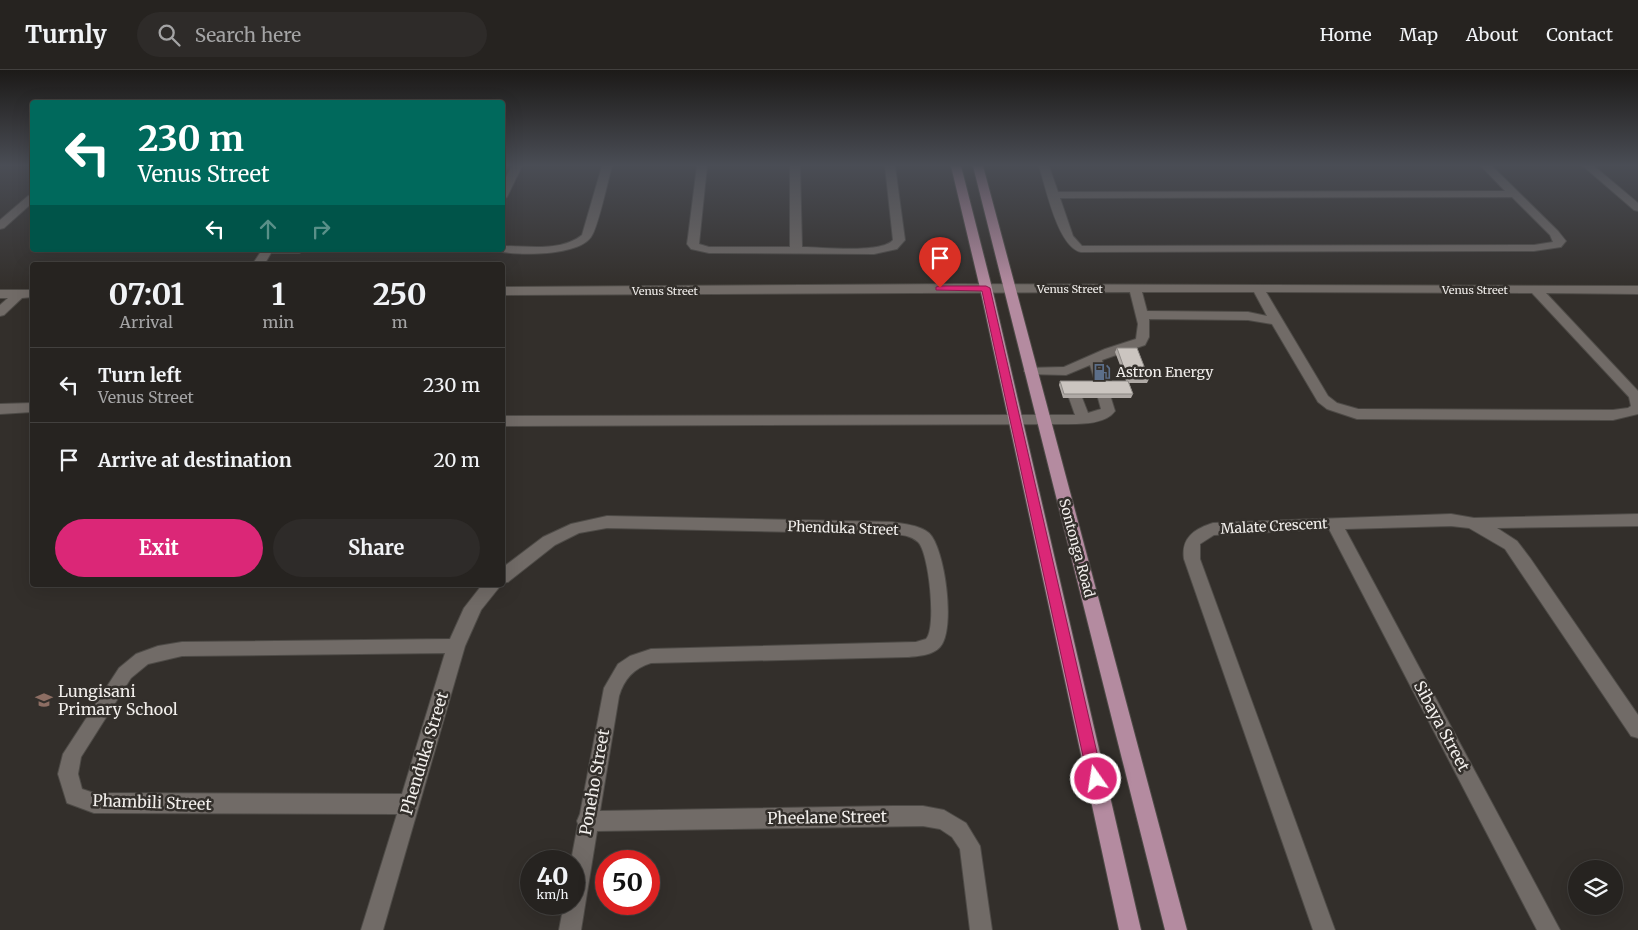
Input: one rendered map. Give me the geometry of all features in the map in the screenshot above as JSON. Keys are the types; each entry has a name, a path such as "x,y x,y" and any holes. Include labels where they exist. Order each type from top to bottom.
{"main road":[{"path":"966,206 986,288 1130,930"},
{"name":"Sontonga Road","path":"989,206 1176,930"}],"street":[{"path":"0,226 23,206"},
{"path":"505,249 560,249 582,243 587,236 596,206"},
{"path":"697,206 693,244 696,247 710,250 879,250 892,247 897,244 898,240 894,206"},
{"path":"795,206 796,250"},
{"path":"1058,206 1068,237 1076,247 1081,249 1549,248 1557,245 1560,241 1554,233 1526,206"},
{"name":"Venus Street","path":"505,291 986,288 1638,290"},
{"path":"1257,288 1322,399 1332,406 1351,413 1613,415 1632,412 1638,407 1635,396 1536,290"},
{"path":"1031,371 1066,372 1110,352 1140,342 1143,335 1142,315 1135,289"},
{"path":"0,294 30,294"},
{"path":"0,312 19,294"},
{"path":"1142,315 1248,316 1276,321"},
{"path":"505,421 1043,420 1095,417 1108,411 1095,360"},
{"path":"1066,372 1083,418"},
{"path":"0,409 30,408"},
{"name":"Malate Crescent","path":"1324,930 1190,550 1193,540 1201,533 1214,530 1334,522 1451,520 1472,523 1510,545 1524,562 1638,730"},
{"path":"1472,523 1638,520"},
{"name":"Phenduka Street","path":"505,576 549,540 576,528 607,522 892,528 913,532 924,538 931,550 941,621 938,637 928,648 651,656"},
{"name":"Sibaya Street","path":"1334,522 1549,930"},
{"name":"Phenduka Street","path":"372,930 456,646 469,612 482,594 491,587"},
{"name":"Phambili Street","path":"408,804 94,803 74,796 68,774 72,754 125,673 142,659 158,653 182,649 456,646"},
{"name":"Poneho Street","path":"570,930 587,821 614,683 629,664 637,659 651,656"},
{"name":"Pheelane Street","path":"587,821 892,816 923,816 944,820 959,830 970,846 980,930"}],"building":[{"path":"1117,348 1137,348 1149,379 1128,379"},
{"path":"1060,381 1128,381 1133,394 1064,394"}],"place":[{"name":"Astron Energy","path":"1102,372"},
{"name":"Lungisani Primary School","path":"44,700"}],"route":[{"path":"940,288 986,288 1004,378 1096,779"}]}
